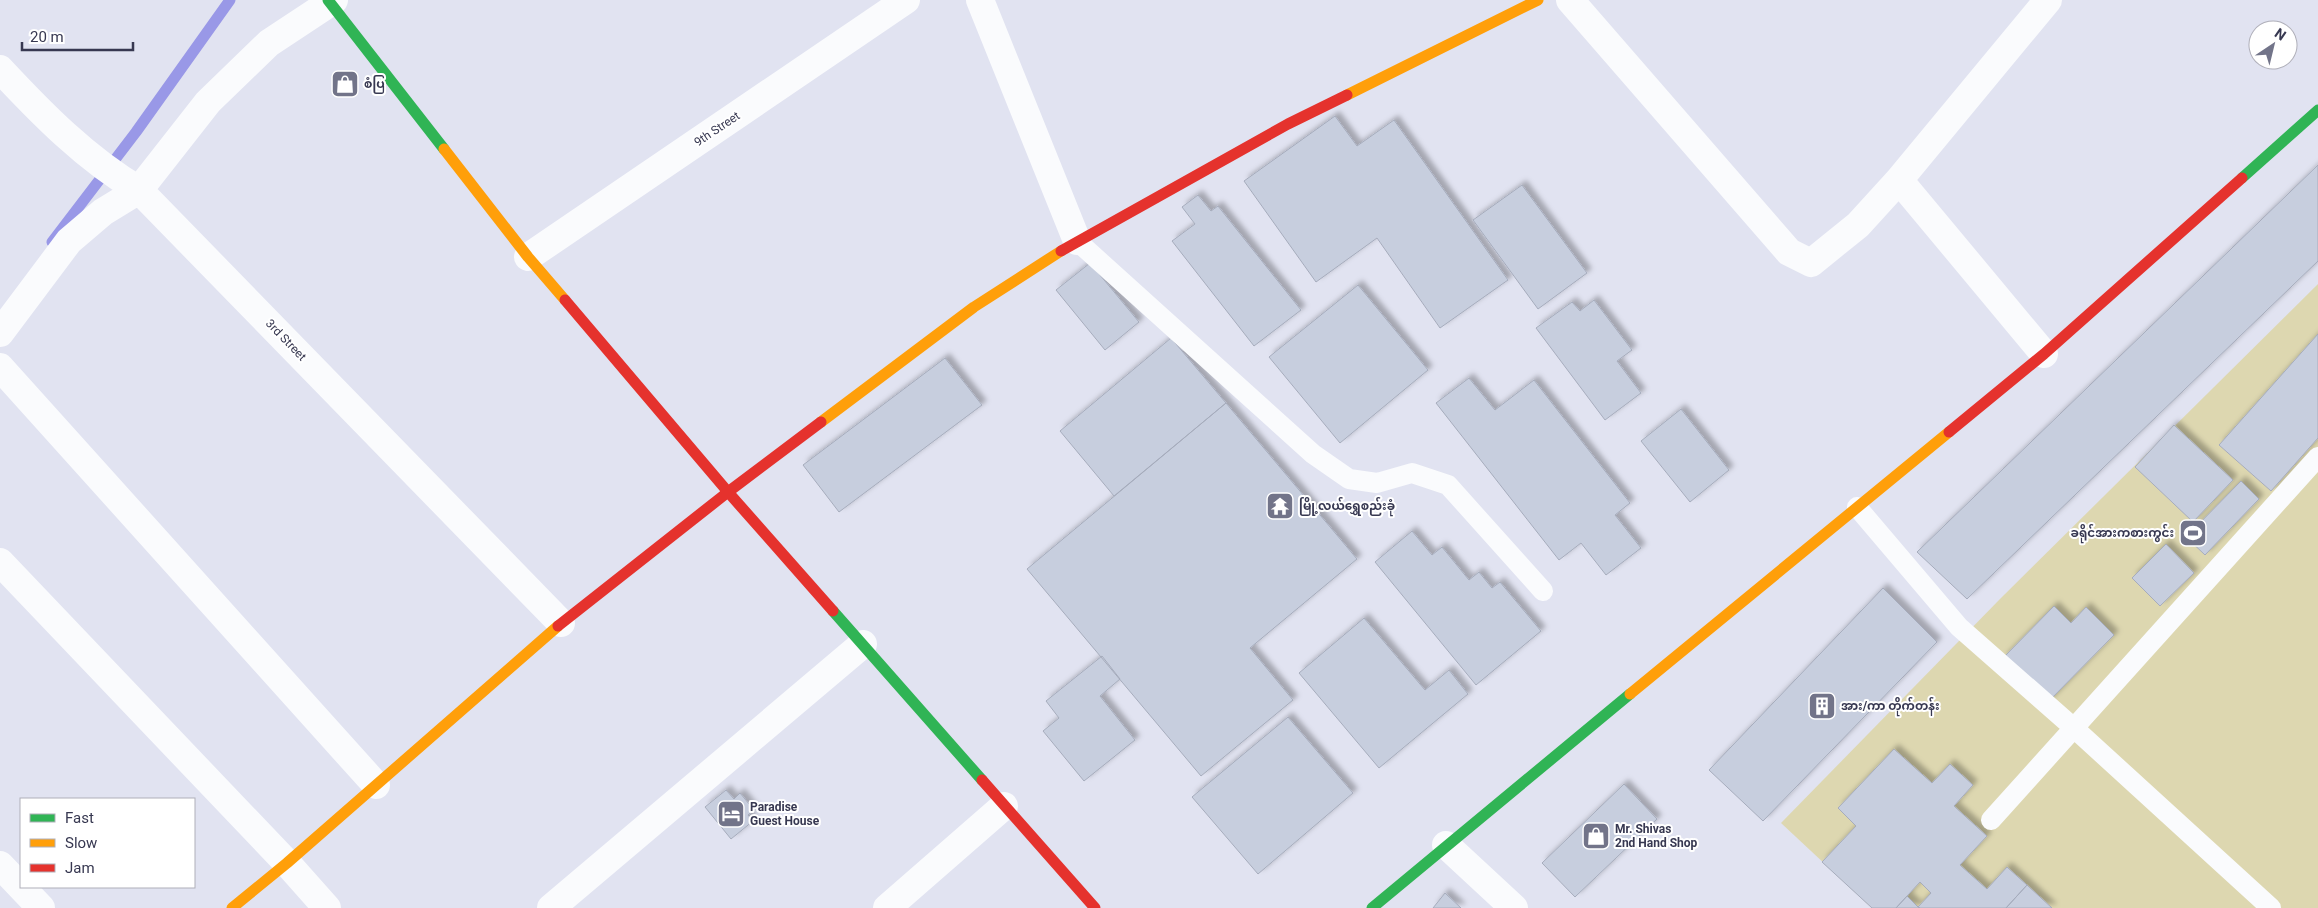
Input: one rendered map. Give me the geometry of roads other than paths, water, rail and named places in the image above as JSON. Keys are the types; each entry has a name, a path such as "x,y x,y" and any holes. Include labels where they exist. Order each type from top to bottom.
{"street":[{"name":"9th Street","path":"528,257 906,0"},
{"path":"980,0 1077,241"},
{"path":"232,908 287,863 561,623 728,492 974,306 1077,241 1288,124 1538,0"},
{"path":"1570,0 1789,252 1811,263 1858,224 1899,180 2048,0"},
{"path":"0,333 69,241 103,212 139,190 208,102 269,43 331,1 528,257 728,492 1095,908"},
{"name":"3rd Street","path":"0,69 32,104 116,175 139,190 561,623"},
{"path":"1372,908 1446,845 2044,354 2318,110"},
{"path":"1899,180 2044,354"},
{"path":"0,367 376,785"},
{"path":"0,562 287,863 327,908"},
{"path":"551,908 863,644"},
{"path":"887,908 1004,806"},
{"path":"1446,845 1514,908"},
{"path":"0,865 20,886"},
{"path":"22,888 41,908"}],"lane":[{"path":"1077,241 1313,454 1349,479 1377,484 1412,473 1448,485 1543,592"},
{"path":"1991,820 2318,458"},
{"path":"1857,507 1959,627 2075,728 2271,908"}],"waterway":[{"path":"52,242 136,132 230,0"}],"place":[{"name":"စံပြ","path":"345,84"},
{"name":"မြို့လယ်ရွှေစည်းခုံ","path":"1280,506"},
{"name":"ခရိုင်အားကစားကွင်း","path":"2193,533"},
{"name":"အား/ကာ တိုက်တန်း","path":"1822,706"},
{"name":"Paradise Guest House","path":"731,814"},
{"name":"Mr. Shivas 2nd Hand Shop","path":"1596,836"}]}
